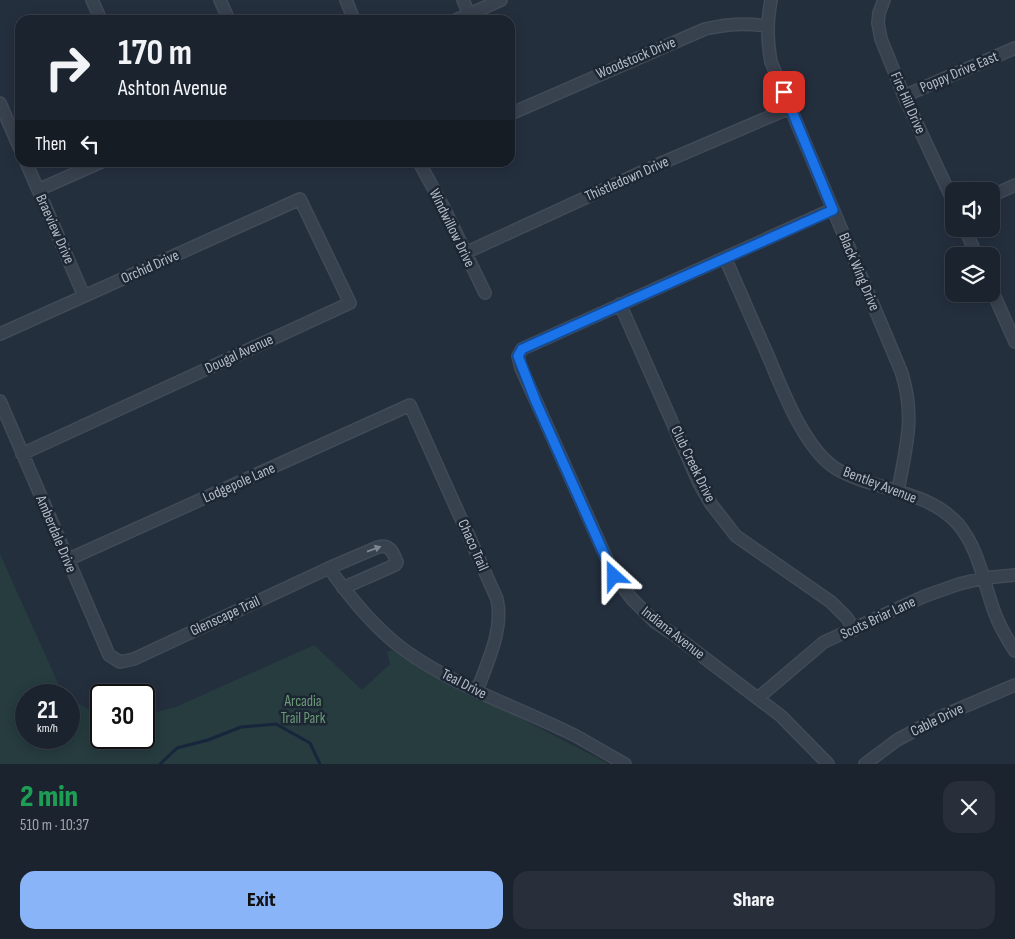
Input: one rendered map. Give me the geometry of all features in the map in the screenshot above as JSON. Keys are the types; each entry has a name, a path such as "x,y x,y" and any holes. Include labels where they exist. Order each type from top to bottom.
{"street":[{"path":"92,0 99,15"},
{"path":"220,0 227,15"},
{"path":"346,0 352,15"},
{"path":"463,0 469,14 501,0"},
{"name":"Black Wing Drive","path":"771,0 767,26 767,40 771,62 907,389 910,408 909,428 898,492"},
{"name":"Fire Hill Drive","path":"884,0 879,13 878,23 881,39 904,96 945,184"},
{"name":"Woodstock Drive","path":"515,112 704,29 726,24 742,23 767,26"},
{"name":"Poppy Drive East","path":"904,96 1015,48"},
{"path":"0,103 15,138"},
{"name":"Thistledown Drive","path":"465,253 657,165 790,108"},
{"name":"Braeview Drive","path":"28,167 84,296"},
{"path":"38,190 91,167"},
{"name":"Windwillow Drive","path":"422,167 444,208 485,293"},
{"path":"1000,192 1015,185"},
{"name":"Orchid Drive","path":"0,334 300,199"},
{"name":"Dougal Avenue","path":"22,454 350,304 300,199"},
{"path":"620,304 833,210"},
{"name":"Bentley Avenue","path":"725,258 792,410 812,444 821,456 833,466 852,477 933,505 957,523 976,552 994,612 1015,651"},
{"path":"1000,301 1010,316 1015,342"},
{"name":"Indiana Avenue","path":"620,304 522,349 518,356 536,402 614,576 632,599 654,622 781,716 828,764"},
{"name":"Club Creek Drive","path":"620,304 695,474 711,504 736,536 831,602 854,630"},
{"name":"Amberdale Drive","path":"0,401 108,655 120,662"},
{"name":"Lodgepole Lane","path":"67,560 410,405"},
{"name":"Chaco Trail","path":"410,405 497,599 499,609 496,634 477,691"},
{"name":"Glenscape Trail","path":"120,662 134,659 378,547 389,547 397,562 395,565 343,588"},
{"name":"Teal Drive","path":"329,568 343,588 391,639 428,665 477,691 576,736 625,764"},
{"name":"Scots Briar Lane","path":"758,698 816,647 924,596 984,578 1015,575"},
{"name":"Cable Drive","path":"865,764 897,740 940,717 1015,684"}],"green space":[{"name":"Arcadia Trail Park","path":"0,554 58,684 15,684 15,749 80,749 80,704 90,711 90,749 155,749 155,712 176,707 314,645 362,690 390,664 387,652 395,649 433,673 609,764 0,764"}],"waterway":[{"path":"160,764 177,748 208,740 241,727 276,724 310,743 320,764"}],"route":[{"path":"614,576 521,368 518,356 522,349 833,210 784,92"}]}
